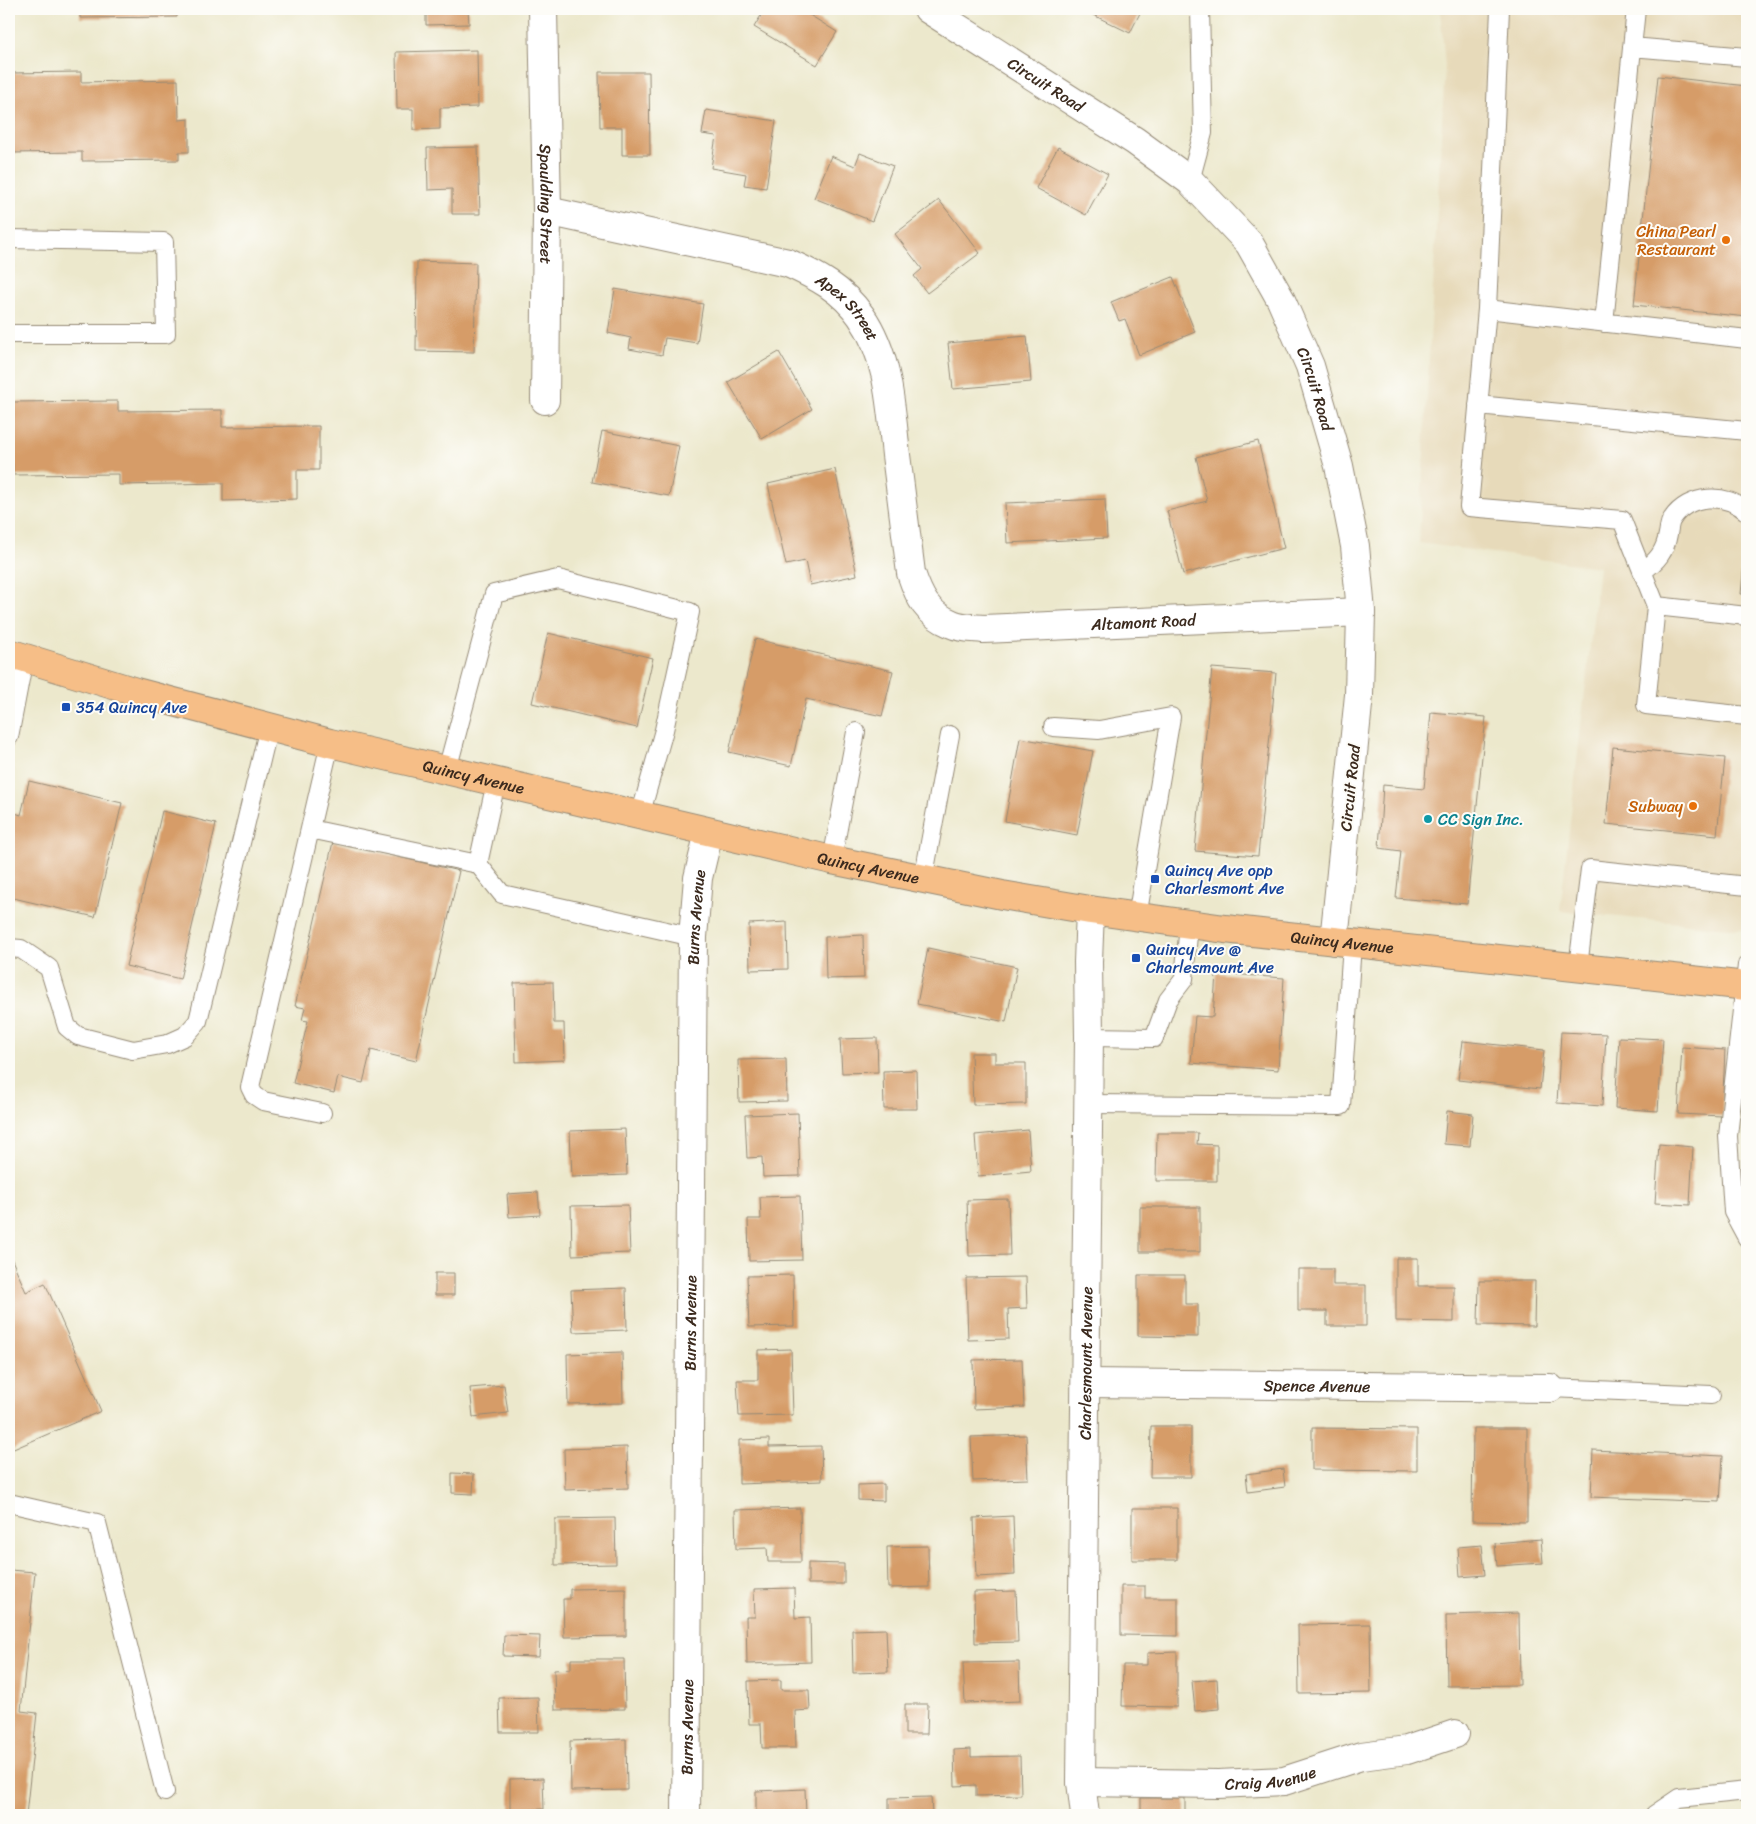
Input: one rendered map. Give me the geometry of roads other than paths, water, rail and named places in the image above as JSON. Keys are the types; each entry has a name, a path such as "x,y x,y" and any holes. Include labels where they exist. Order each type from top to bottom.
{"main road":[{"name":"Quincy Avenue","path":"17,655 136,692 330,743 923,880 1090,910 1343,943 1578,967 1747,979"}],"street":[{"name":"Spaulding Street","path":"543,9 547,211 545,400"},
{"name":"Circuit Road","path":"928,9 1135,141 1190,181 1249,243 1281,300 1310,366 1339,466 1355,546 1361,612 1359,695 1343,943"},
{"name":"Apex Street","path":"547,211 788,263 816,276 842,294 861,316 875,339 884,370 890,402 911,573 918,594 931,612"},
{"name":"Altamont Road","path":"931,612 953,625 983,629 1361,612"},
{"name":"Burns Avenue","path":"686,1815 693,937 698,878 709,832"},
{"name":"Charlesmount Avenue","path":"1085,1815 1081,1782 1090,910"},
{"name":"Spence Avenue","path":"1086,1383 1550,1388"},
{"name":"Craig Avenue","path":"1081,1782 1218,1784 1284,1781 1361,1756 1407,1750 1455,1734"}],"lane":[{"path":"1190,181 1203,133 1200,9"},
{"path":"1500,9 1487,309 1470,507 1622,520 1656,606 1646,705 1747,716"},
{"path":"1604,323 1636,9"},
{"path":"1632,47 1747,57"},
{"path":"9,239 164,242 166,334 9,334"},
{"path":"1487,309 1747,339"},
{"path":"1478,405 1747,432"},
{"path":"1643,571 1657,561 1666,546 1671,520 1688,504 1709,498 1727,500 1747,512"},
{"path":"447,770 494,594 558,579 690,612 664,730 640,816"},
{"path":"1656,606 1747,615"},
{"path":"9,737 17,655"},
{"path":"1053,727 1099,730 1171,717 1137,917"},
{"path":"9,948 21,949 49,968 67,1027 78,1036 133,1050 167,1044 185,1036 198,1021 270,727"},
{"path":"832,860 856,732"},
{"path":"923,880 950,735"},
{"path":"322,1113 264,1101 254,1096 250,1088 330,743"},
{"path":"478,864 496,782"},
{"path":"310,829 478,864 502,894 693,937"},
{"path":"1578,967 1590,869 1747,886"},
{"path":"1089,1037 1154,1038 1168,1000 1184,979 1189,924"},
{"path":"1088,1104 1341,1106 1343,943"},
{"path":"1747,979 1728,1136 1733,1212 1747,1238"},
{"path":"1550,1388 1711,1395"},
{"path":"9,1503 97,1523 165,1792"},
{"path":"1654,1815 1679,1798 1747,1791"}],"place":[{"name":"China Pearl Restaurant","path":"1726,240"},
{"name":"354 Quincy Ave","path":"66,707"},
{"name":"Subway","path":"1693,806"},
{"name":"CC Sign Inc.","path":"1428,819"},
{"name":"Quincy Ave opp Charlesmont Ave","path":"1155,879"},
{"name":"Quincy Ave @ Charlesmount Ave","path":"1136,958"}]}
